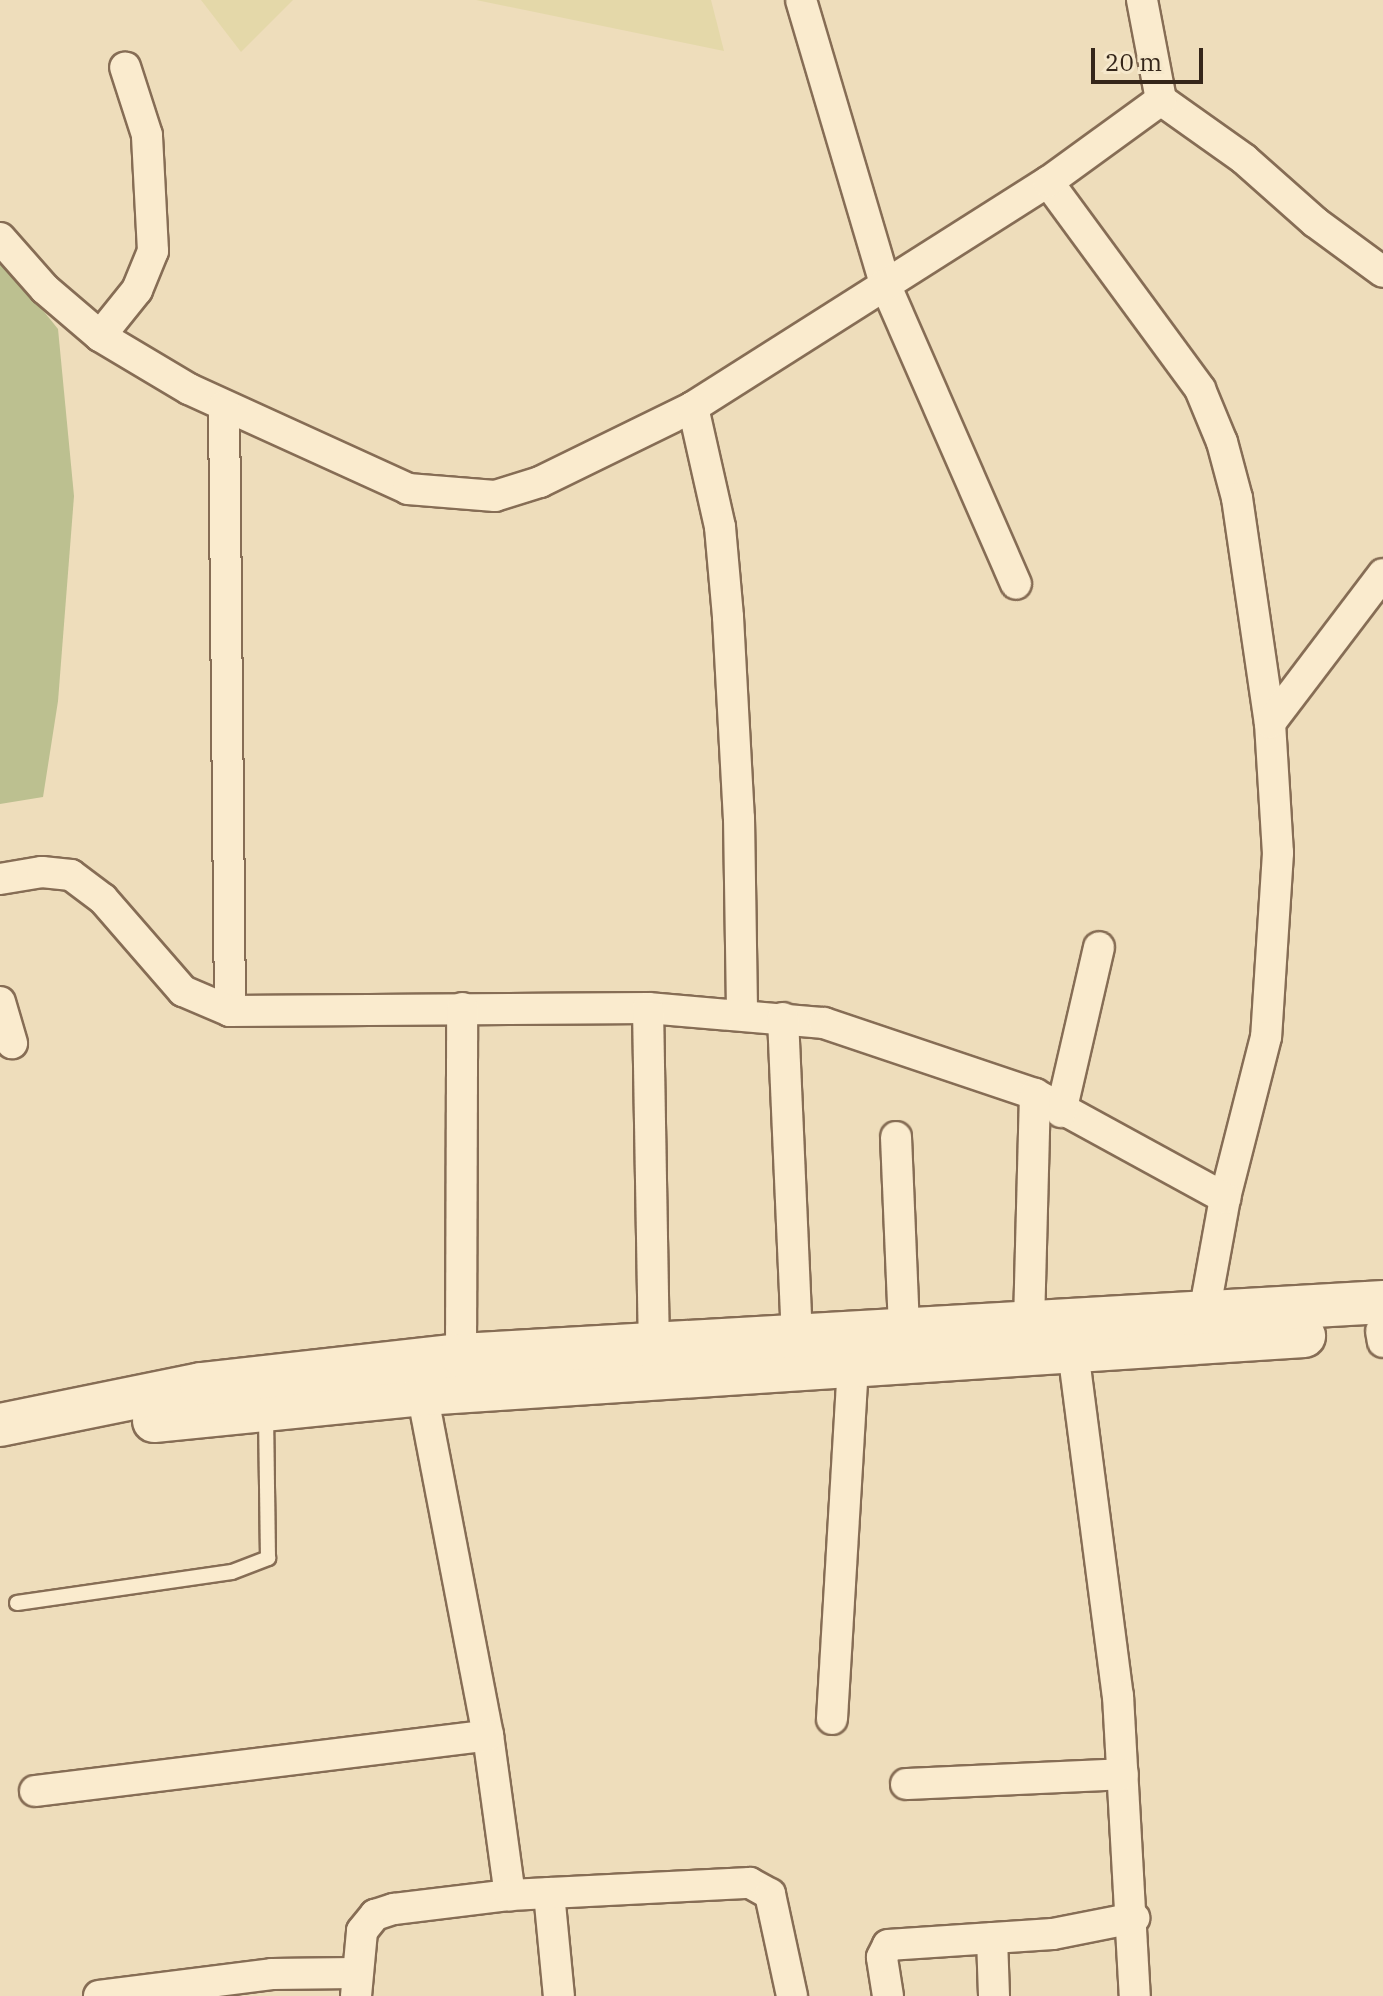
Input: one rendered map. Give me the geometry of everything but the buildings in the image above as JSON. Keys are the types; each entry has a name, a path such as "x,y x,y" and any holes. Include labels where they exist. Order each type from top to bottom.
{"main road":[{"path":"0,1453 112,1428 266,1407 420,1378 461,1355 1204,1313 1383,1326"},
{"path":"0,1425 201,1384 853,1365 1383,1326"}],"street":[{"path":"801,0 885,284 1016,584"},
{"path":"1142,0 1161,100 1383,272"},
{"path":"100,336 137,290 153,251 147,135 125,67"},
{"path":"0,238 45,289 100,336 224,406 408,489 464,497 495,496 540,482 693,407 1048,182 1161,100"},
{"path":"1048,182 1200,389 1222,442 1237,498 1270,723 1278,853 1266,1037 1225,1198 1204,1313"},
{"path":"224,406 230,1011"},
{"path":"693,407 720,527 727,602 739,818 742,1012"},
{"path":"1270,723 1383,574"},
{"path":"0,879 42,872 71,875 103,899 183,991 230,1011 648,1008 742,1012 783,1018 895,1044 1035,1094 1061,1112 1225,1198"},
{"path":"1061,1112 1099,947"},
{"path":"0,1002 12,1043"},
{"path":"461,1355 462,1008"},
{"path":"648,1008 654,1346"},
{"path":"783,1018 797,1336"},
{"path":"1029,1323 1035,1094"},
{"path":"896,1137 904,1330"},
{"path":"1073,1351 1118,1696 1134,1918 1135,1996"},
{"path":"832,1719 853,1365"},
{"path":"420,1378 488,1735 510,1895"},
{"path":"35,1791 488,1735"},
{"path":"906,1784 1123,1774"},
{"path":"99,1996 272,1974 355,1985 362,1931 375,1915 404,1906 510,1895 750,1883 770,1894 792,1996"},
{"path":"549,1893 559,1996"},
{"path":"888,1996 882,1957 888,1945 1053,1934 1134,1918"},
{"path":"992,1938 994,1996"}],"lane":[{"path":"17,1603 232,1572 268,1558 266,1407"}],"shaded area":[{"path":"201,0 293,0 241,52"},
{"path":"476,0 711,0 724,51"}],"green space":[{"path":"0,257 58,329 74,496 58,701 43,797 0,804"}]}
